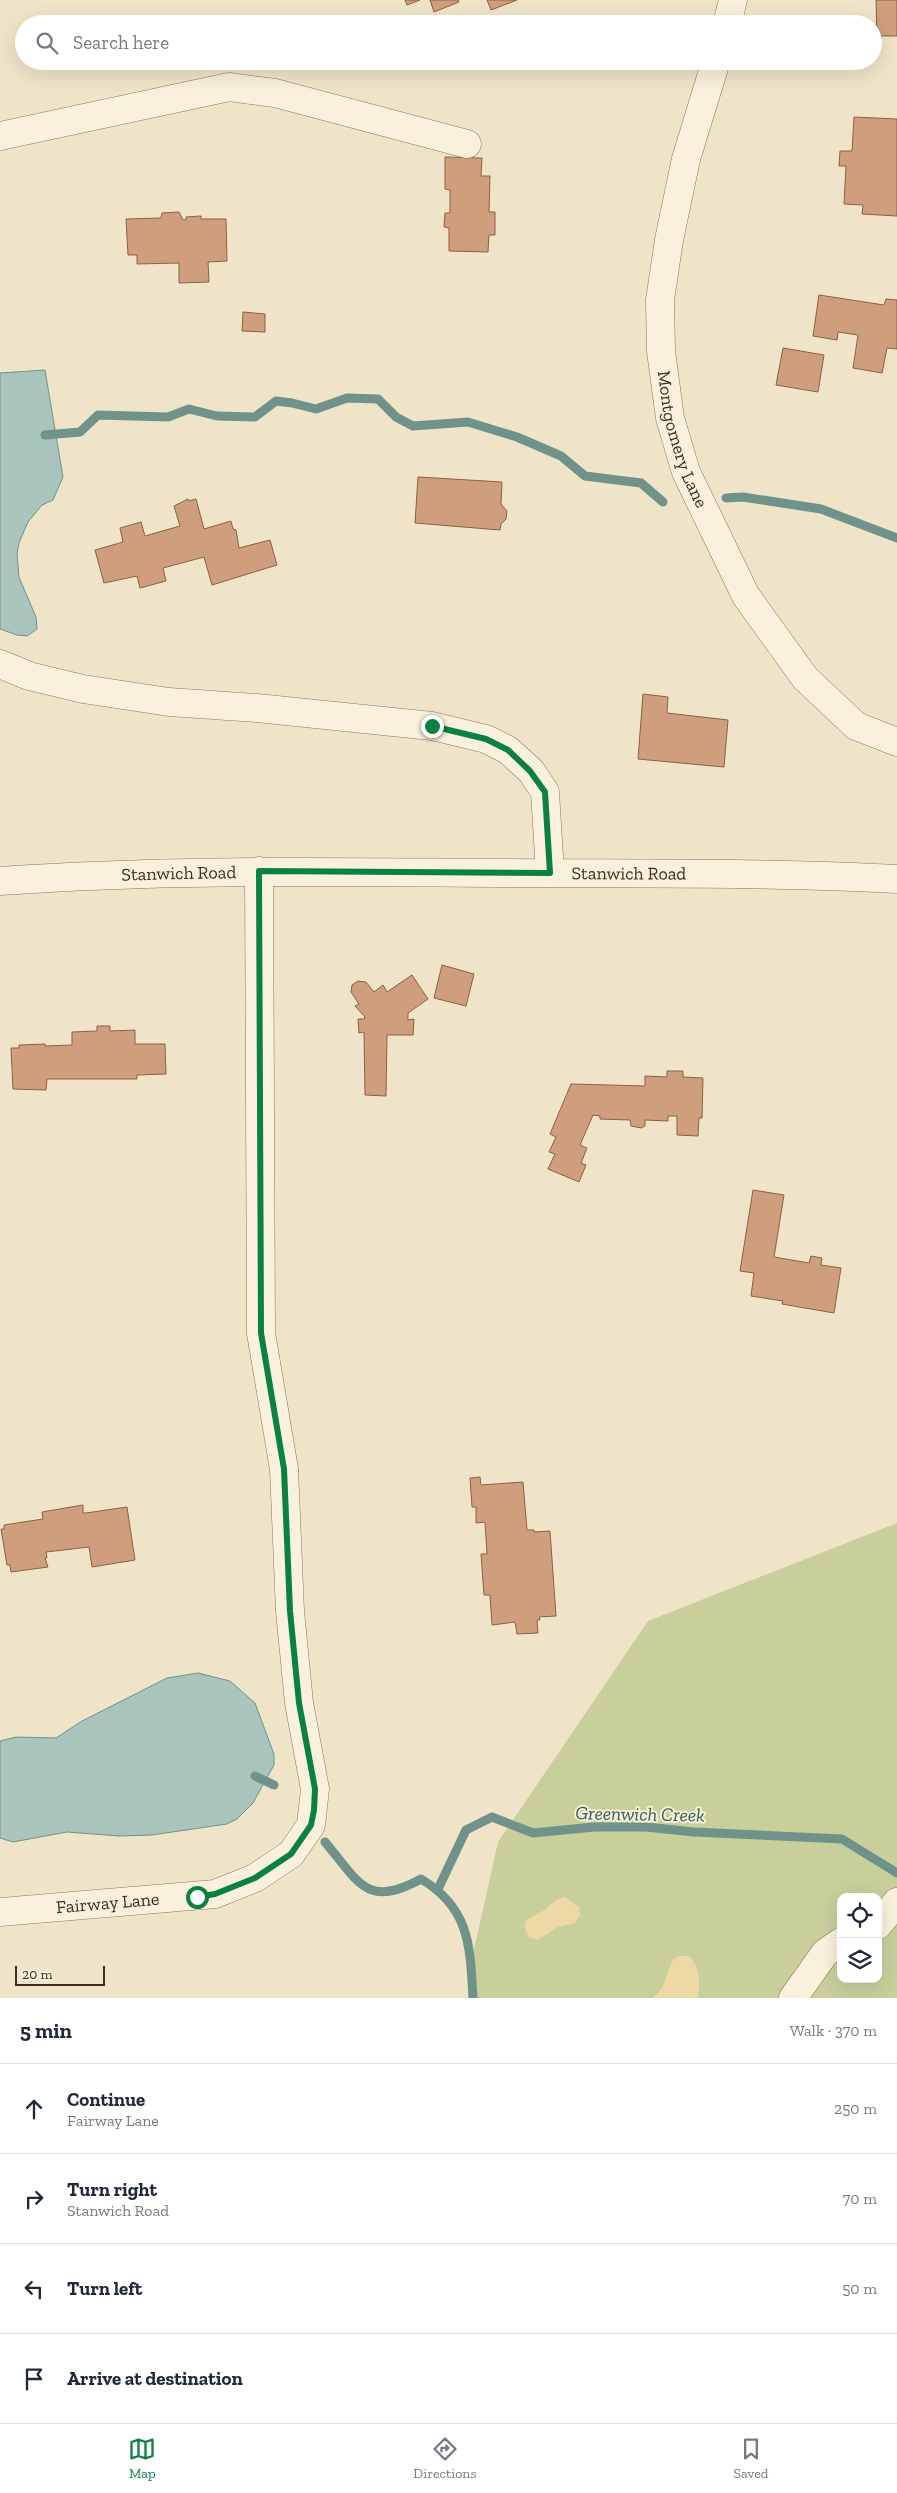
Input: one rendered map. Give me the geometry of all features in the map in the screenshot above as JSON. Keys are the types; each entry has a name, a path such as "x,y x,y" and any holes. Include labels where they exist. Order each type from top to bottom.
{"street":[{"path":"729,15 733,0"},
{"name":"Montgomery Lane","path":"713,70 686,159 669,240 660,300 661,352 670,418 686,472 746,596 805,678 856,726 897,742"},
{"path":"0,136 230,87 275,93 467,144"},
{"path":"0,664 29,676 83,689 169,702 257,708 432,726 486,739 514,755 530,771 545,792 550,873"},
{"name":"Stanwich Road","path":"0,881 86,875 259,871 714,873 897,879"},
{"name":"Fairway Lane","path":"0,1912 215,1894 255,1878 291,1854 311,1825 315,1789 299,1703 296,1676 290,1611 284,1469 261,1333 259,871"},
{"path":"882,1920 897,1902"},
{"path":"793,1998 825,1953 837,1945"}],"green space":[{"path":"897,1523 897,1998 470,1998 469,1972 498,1842 648,1621"}],"sand":[{"path":"565,1897 579,1907 580,1916 575,1923 558,1927 538,1940 529,1937 525,1927 526,1921 558,1899"},
{"path":"678,1956 689,1956 696,1965 699,1981 698,1998 653,1998 662,1988 673,1959"}],"water":[{"path":"45,370 63,477 53,500 42,505 28,522 19,543 17,554 19,577 36,617 37,629 27,636 17,635 0,629 0,373"},
{"path":"198,1673 230,1681 255,1703 274,1754 274,1765 253,1803 237,1819 227,1824 152,1835 119,1836 67,1832 13,1842 0,1838 0,1741 16,1737 56,1738 82,1721 167,1678"}],"building":[{"path":"405,0 420,0 407,5"},
{"path":"430,0 458,0 459,2 434,12"},
{"path":"487,0 517,0 491,10"},
{"path":"876,0 897,0 897,36 882,36 882,15 876,15"},
{"path":"854,117 897,119 897,216 862,214 863,205 844,204 846,166 839,166 840,151 852,151"},
{"path":"445,157 482,158 481,176 490,176 489,212 495,212 495,235 489,235 488,252 449,251 449,228 444,227 445,213 450,213 450,190 445,189"},
{"path":"179,212 183,220 186,220 186,217 201,216 201,219 226,219 227,261 208,262 209,282 179,283 179,263 137,264 137,255 128,255 126,219 161,218 162,213"},
{"path":"819,295 884,305 886,299 897,300 897,349 887,348 882,373 853,368 858,335 838,332 837,340 813,336"},
{"path":"243,312 265,314 265,332 242,331"},
{"path":"783,348 824,355 818,392 776,385"},
{"path":"418,477 502,482 501,504 507,511 506,519 501,524 500,530 415,523"},
{"path":"188,499 189,501 196,499 204,529 231,521 233,529 236,530 239,548 270,540 277,565 212,585 204,557 163,568 166,581 140,588 137,576 104,583 95,550 123,542 120,528 141,522 145,536 180,526 174,506"},
{"path":"643,694 668,697 667,713 728,720 724,767 638,759"},
{"path":"442,965 474,974 466,1006 434,998"},
{"path":"412,975 428,999 408,1013 408,1020 414,1019 413,1035 387,1035 386,1096 365,1095 364,1032 359,1033 358,1019 364,1019 365,1017 355,1006 359,1004 351,992 352,985 358,981 366,982 374,992 383,985 387,992"},
{"path":"97,1026 110,1026 110,1031 135,1030 135,1044 165,1044 166,1074 137,1075 137,1079 47,1079 46,1090 13,1089 11,1048 19,1048 19,1045 72,1045 72,1032 97,1031"},
{"path":"667,1071 683,1071 683,1077 703,1078 702,1118 699,1118 698,1136 677,1135 677,1116 668,1116 668,1121 645,1120 645,1126 641,1128 631,1126 630,1120 600,1119 600,1116 593,1115 580,1145 587,1148 581,1163 586,1165 579,1182 548,1169 555,1154 549,1152 556,1137 550,1134 571,1084 645,1086 645,1076 667,1077"},
{"path":"753,1190 784,1195 774,1257 809,1263 811,1256 822,1258 821,1265 841,1268 834,1313 782,1304 783,1301 751,1296 754,1273 740,1271"},
{"path":"480,1477 481,1485 523,1482 527,1530 534,1530 534,1532 550,1531 556,1616 539,1617 540,1620 537,1620 538,1633 517,1634 515,1622 492,1625 490,1595 484,1595 481,1554 487,1554 485,1522 476,1523 476,1507 472,1507 470,1478"},
{"path":"83,1505 83,1513 127,1507 135,1560 92,1567 89,1547 46,1552 47,1558 45,1558 48,1567 11,1572 10,1565 7,1565 1,1529 4,1529 4,1525 43,1519 42,1512"}],"waterway":[{"path":"45,435 80,432 98,415 168,417 189,409 217,416 255,417 276,401 316,409 347,398 378,399 396,417 413,426 468,422 517,437 561,456 585,476 641,483 663,502"},
{"path":"726,498 743,497 821,509 897,538"},
{"name":"Greenwich Creek","path":"255,1776 274,1785"},
{"name":"Greenwich Creek","path":"438,1889 466,1830 492,1817 533,1833 594,1827 646,1827 694,1832 842,1839 897,1873"},
{"name":"Greenwich Creek","path":"325,1842 365,1887 375,1891 388,1892 421,1879 437,1890 458,1916 464,1930 468,1945 473,1998"}],"route":[{"path":"197,1897 234,1888 255,1878 291,1854 311,1825 314,1810 315,1789 299,1703 290,1611 284,1469 261,1333 259,871 550,873 545,792 530,771 508,750 486,739 432,726"}]}
